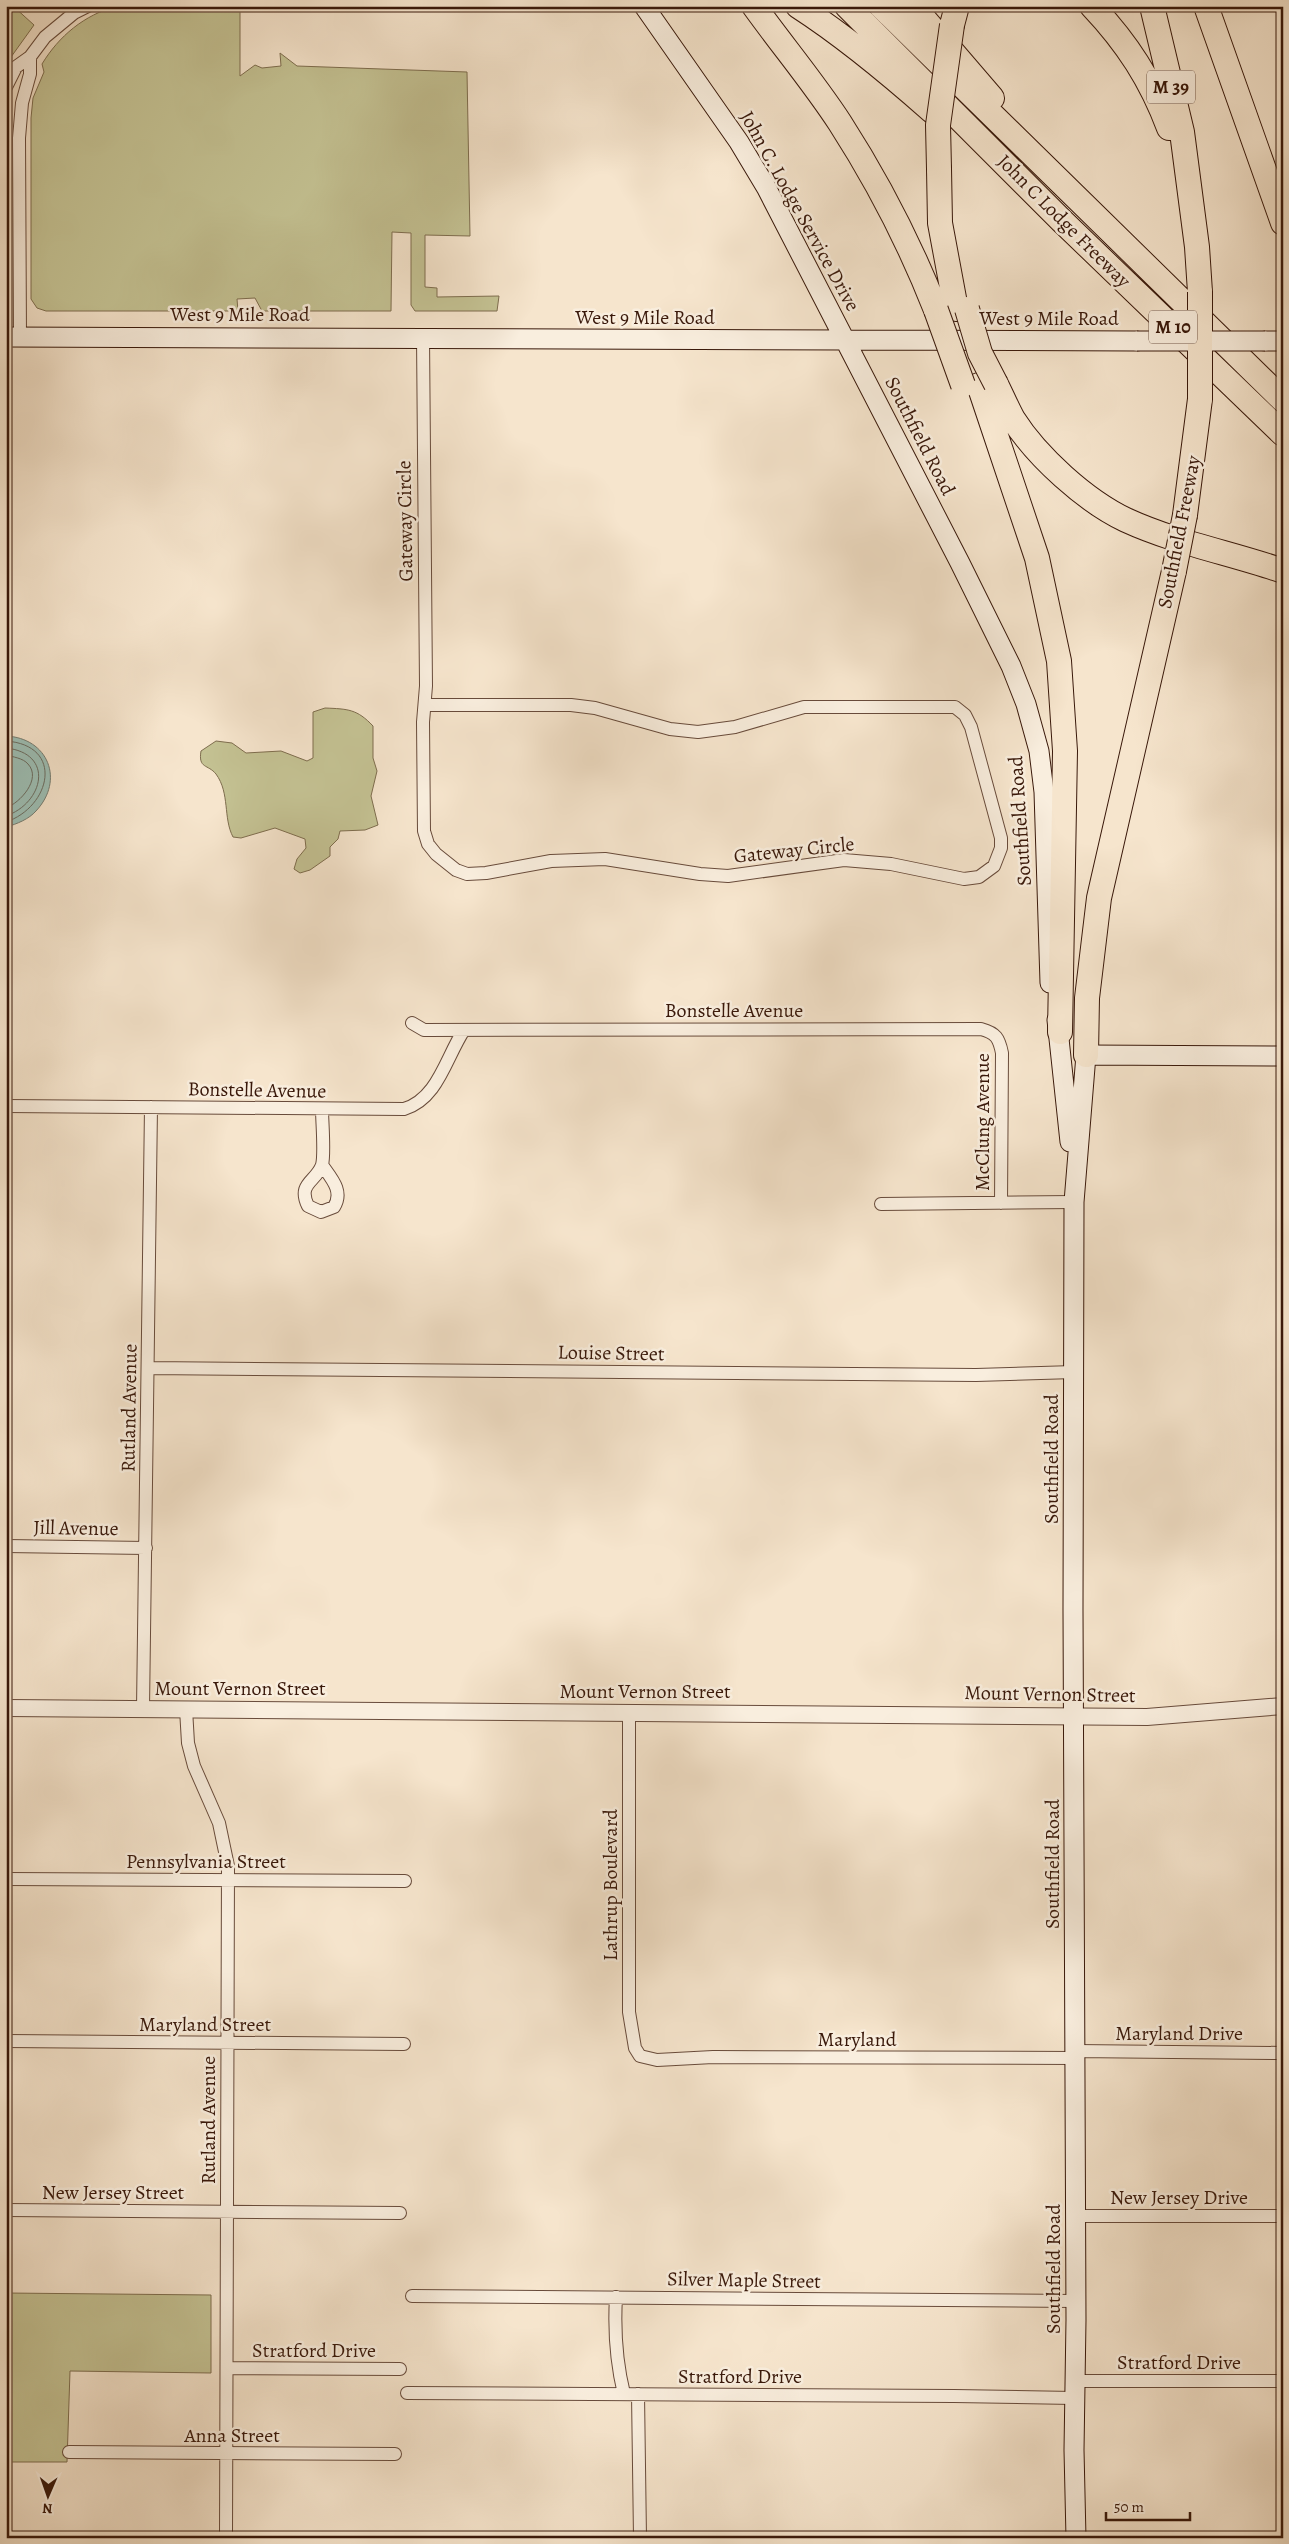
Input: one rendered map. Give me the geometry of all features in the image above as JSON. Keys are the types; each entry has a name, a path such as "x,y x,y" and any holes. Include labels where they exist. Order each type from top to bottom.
{"highway":[{"path":"798,6 835,30 878,63 1062,222"},
{"name":"John C Lodge Freeway","path":"847,6 1062,222 1283,434"},
{"name":"John C Lodge Freeway","path":"881,6 1055,179 1283,400"},
{"path":"913,6 971,72 1055,179"},
{"path":"1092,6 1136,57 1161,106 1186,168"},
{"name":"Southfield Freeway","path":"1086,1055 1087,998 1099,898 1174,571 1185,515 1197,435 1201,334 1197,247 1182,132 1152,6"},
{"path":"1206,6 1283,223"},
{"path":"755,8 844,130 910,247 953,309 980,353 979,385 1014,419 1038,450 1064,476 1101,505 1126,520 1157,532 1283,571"},
{"path":"955,15 938,125 940,223 953,309 979,385 1028,560 1041,585 1059,661 1064,718 1060,1032"}],"main road":[{"name":"John C. Lodge Service Drive","path":"644,6 748,156 847,341"},
{"name":"West 9 Mile Road","path":"13,337 1274,341"},
{"name":"Southfield Road","path":"847,341 977,597 1026,704 1039,752 1043,776 1050,987 1060,1032 1074,1196"},
{"name":"Southfield Road","path":"1076,2538 1074,1196 1086,1055"},
{"path":"1086,1055 1283,1056"}],"street":[{"path":"6,88 16,67 30,57 53,29 74,13 88,6"},
{"path":"13,337 20,199 22,103 30,74 30,57"},
{"path":"6,148 20,149"},
{"path":"6,199 20,199"},
{"name":"Gateway Circle","path":"423,337 424,831 428,844 436,854 461,872 486,873 551,861 598,859 728,876 844,860 886,863 972,879 985,874 994,866 1001,848 998,825 971,726 965,715 955,706 810,706 735,727 698,732 670,729 595,708 571,705 425,705"},
{"name":"Bonstelle Avenue","path":"412,1023 424,1030 981,1030 996,1035 1000,1040"},
{"name":"Bonstelle Avenue","path":"6,1106 393,1110 417,1104 431,1090 464,1030"},
{"name":"McClung Avenue","path":"1000,1040 1002,1053 1001,1203"},
{"name":"Rutland Avenue","path":"143,1709 151,1107"},
{"path":"322,1110 322,1165"},
{"name":"McClung Avenue","path":"881,1204 1001,1203 1074,1196"},
{"name":"Louise Street","path":"148,1368 976,1375 1074,1372"},
{"name":"Jill Avenue","path":"6,1546 146,1548"},
{"name":"Mount Vernon Street","path":"6,1708 1169,1716 1283,1706"},
{"name":"Rutland Avenue","path":"186,1709 188,1743 194,1766 219,1823 226,1852 228,1880 226,2538"},
{"name":"Lathrup Boulevard","path":"629,1712 629,2012 635,2048 640,2056"},
{"name":"Pennsylvania Street","path":"6,1879 405,1881"},
{"name":"Maryland Street","path":"6,2041 404,2044"},
{"name":"Maryland Drive","path":"1075,2054 1283,2053"},
{"name":"Maryland","path":"640,2056 657,2060 713,2057 1075,2054"},
{"name":"New Jersey Street","path":"6,2210 400,2213"},
{"name":"New Jersey Drive","path":"1075,2216 1283,2216"},
{"name":"Silver Maple Street","path":"412,2296 1076,2301"},
{"path":"616,2297 615,2340 617,2365 624,2394"},
{"name":"Stratford Drive","path":"227,2368 400,2370"},
{"name":"Stratford Drive","path":"406,2393 638,2394 1075,2390 1283,2381"},
{"path":"638,2394 640,2538"},
{"name":"Anna Street","path":"69,2452 395,2454"}],"shaded area":[{"path":"6,6 13,6 34,25 6,64"},
{"path":"117,6 243,6 240,8 240,76 255,65 262,68 281,66 280,53 297,66 467,72 470,236 425,235 425,287 437,288 437,297 499,296 497,311 415,311 411,305 411,233 392,232 391,311 262,311 255,298 237,299 238,311 46,311 37,308 31,299 31,118 33,98 44,72 42,64 56,44 83,21"},
{"path":"325,708 352,711 362,716 373,726 373,758 377,771 371,796 378,825 365,830 340,831 338,839 330,847 330,856 310,870 300,873 294,869 297,859 306,848 305,839 275,828 241,838 233,837 220,781 213,771 202,764 200,757 201,751 216,741 232,743 246,753 281,751 307,761 313,758 313,712"},
{"path":"6,2293 211,2295 211,2373 70,2371 67,2462 6,2462"}],"water":[{"path":"6,736 21,739 32,744 42,752 48,763 50,774 45,799 36,811 22,821 6,827"}]}
